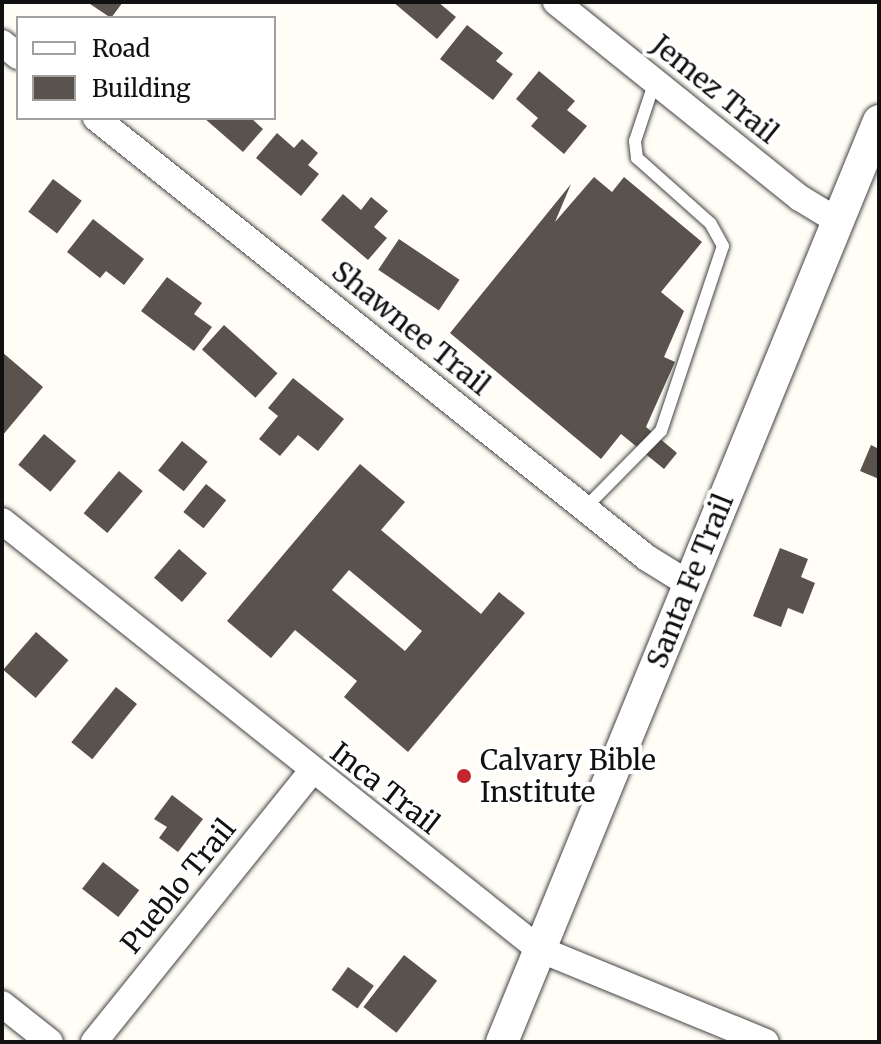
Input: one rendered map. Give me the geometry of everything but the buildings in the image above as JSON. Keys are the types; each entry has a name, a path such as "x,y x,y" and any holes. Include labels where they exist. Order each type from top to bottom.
{"street":[{"name":"Jemez Trail","path":"556,2 800,198 838,221"},
{"name":"Shawnee Trail","path":"99,120 585,508 689,584"},
{"name":"Santa Fe Trail","path":"502,1042 879,121"},
{"name":"Inca Trail","path":"2,521 539,949 755,1040"},
{"name":"Pueblo Trail","path":"94,1042 312,771"},
{"path":"2,1004 50,1042"}],"lane":[{"path":"585,508 661,431 723,246 710,223 661,183 637,158 635,141 655,81"}],"place":[{"name":"Calvary Bible Institute","path":"464,776"}]}
